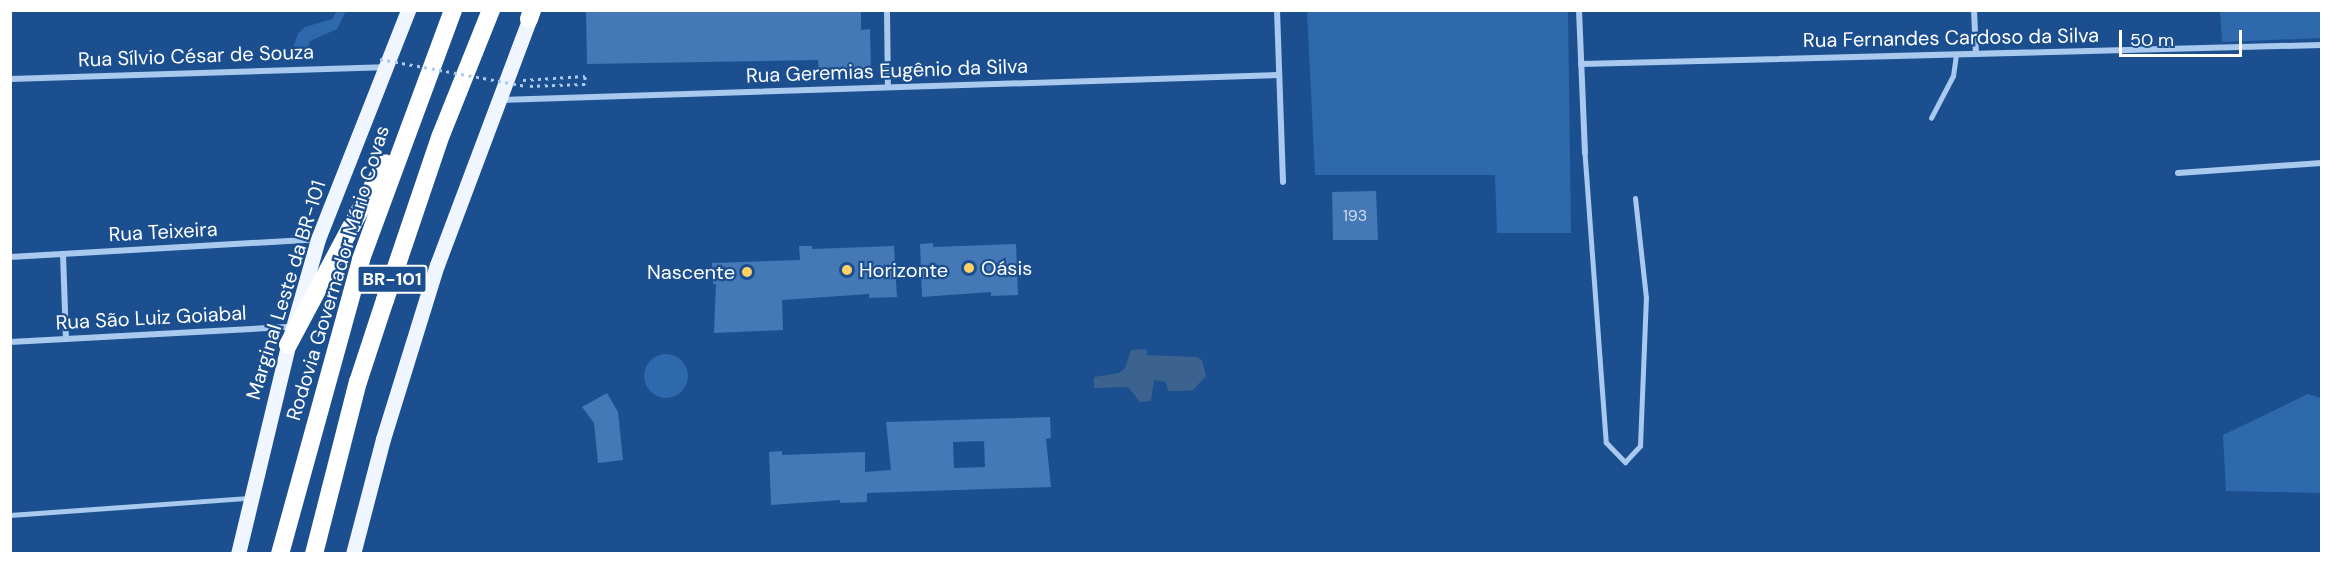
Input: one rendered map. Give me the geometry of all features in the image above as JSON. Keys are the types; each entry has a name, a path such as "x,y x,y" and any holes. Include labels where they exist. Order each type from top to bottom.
{"highway":[{"name":"Rodovia Governador Mário Covas","path":"280,554 340,329 412,114 453,10"},
{"name":"BR-101","path":"314,554 358,382 441,135 491,10"},
{"path":"288,345 412,114"}],"main road":[{"name":"Marginal Leste da BR-101","path":"238,554 288,345 318,239 382,63 408,10"},
{"path":"353,554 398,389 461,196 531,13"}],"street":[{"path":"886,10 888,87"},
{"path":"1277,10 1283,182"},
{"path":"1579,10 1585,153"},
{"path":"1974,10 1976,54"},
{"name":"Rua Fernandes Cardoso da Silva","path":"1581,64 2322,45"},
{"name":"Rua Sílvio César de Souza","path":"10,79 382,63"},
{"name":"Rua Geremias Eugênio da Silva","path":"497,100 1279,75"},
{"path":"2178,173 2322,163"},
{"name":"Rua Teixeira","path":"10,257 318,239"},
{"path":"63,254 66,339"},
{"name":"Rua São Luiz Goiabal","path":"10,342 293,327"}],"lane":[{"path":"1931,118 1953,76 1956,54"},
{"path":"1585,153 1606,442 1625,462 1640,446 1644,355 1646,298 1635,199"},
{"path":"10,515 251,498"}],"path":[{"path":"382,63 525,87 585,84 585,76 525,80 506,77"}],"shaded area":[{"path":"337,11 346,11 337,29 310,41 306,56 290,56 298,34 305,27 332,19"},
{"path":"1307,11 1568,11 1571,233 1497,233 1495,175 1315,175"},
{"path":"2220,11 2321,11 2321,38 2222,42"},
{"path":"1146,349 1147,355 1197,357 1202,360 1206,376 1193,390 1182,391 1168,391 1166,382 1154,380 1151,401 1140,402 1128,387 1094,388 1094,377 1119,373 1125,368 1131,350"},
{"path":"666,354 682,360 688,376 682,392 666,398 650,392 644,376 650,360"},
{"path":"2308,394 2321,398 2321,493 2226,491 2223,435"}],"building":[{"path":"586,10 861,10 861,30 870,29 871,70 819,71 818,60 587,64"},
{"path":"1376,191 1378,240 1333,240 1332,192"},
{"name":"Oásis","path":"933,243 933,247 1016,244 1018,295 991,296 991,292 922,297 920,244"},
{"path":"799,246 812,246 812,249 894,246 897,297 869,298 869,294 782,300 783,330 714,333 716,284 713,284 712,263 800,260"},
{"path":"607,393 618,412 623,460 598,463 594,423 582,407"},
{"path":"1050,417 1051,438 1046,439 1051,487 867,493 867,502 840,503 840,500 771,505 769,452 782,451 782,455 865,452 865,472 891,470 886,422","holes":["984,441 985,467 954,468 953,442"]}],"place":[{"name":"Oásis","path":"969,268"},
{"name":"Horizonte","path":"847,270"},
{"name":"Nascente","path":"747,272"}]}
